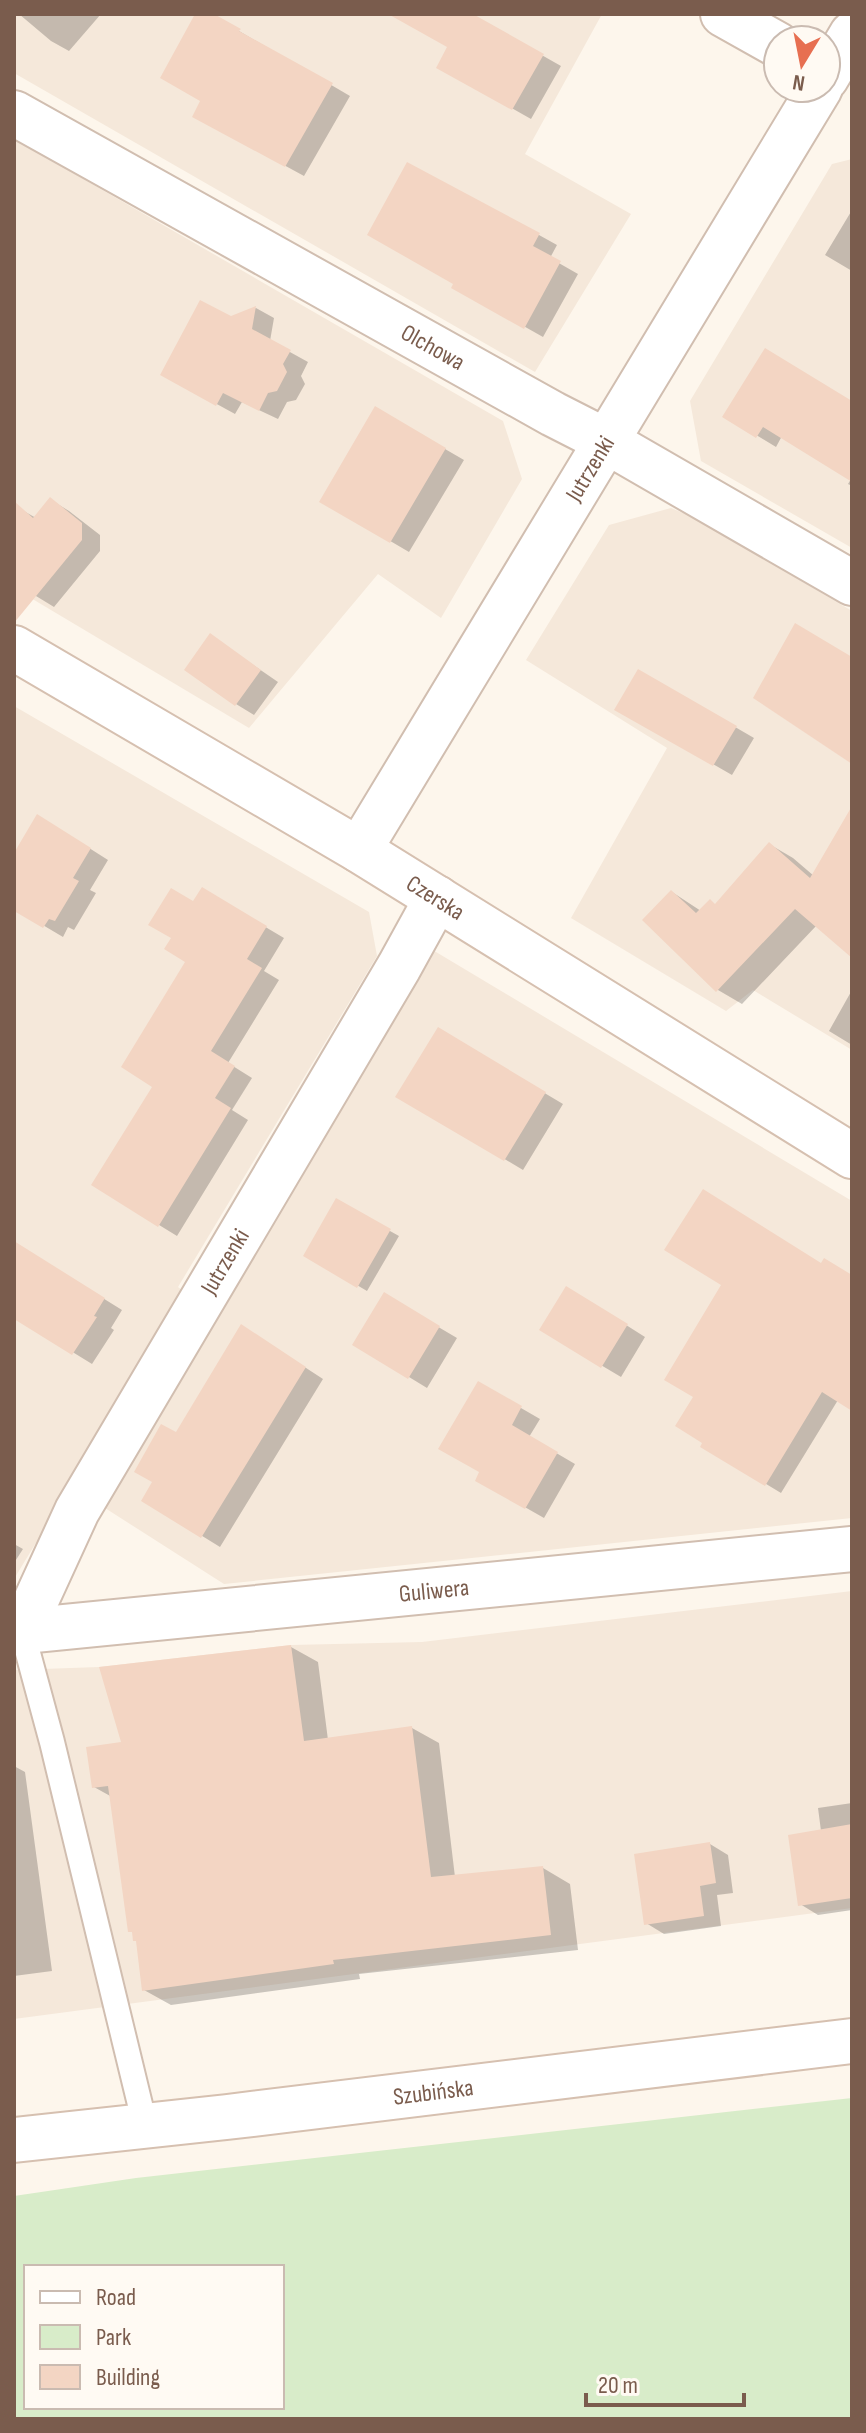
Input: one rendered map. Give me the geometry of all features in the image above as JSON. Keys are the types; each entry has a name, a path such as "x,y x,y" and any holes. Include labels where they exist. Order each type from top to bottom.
{"street":[{"path":"723,14 762,36"},
{"name":"Jutrzenki","path":"842,55 852,34"},
{"name":"Jutrzenki","path":"359,850 606,441 815,104"},
{"name":"Olchowa","path":"14,113 606,441 852,583"},
{"name":"Czerska","path":"14,648 359,850 852,1156"},
{"name":"Jutrzenki","path":"18,1632 77,1511 437,898"},
{"name":"Guliwera","path":"18,1632 852,1549"},
{"name":"Szubińska","path":"14,2140 852,2041"}],"lane":[{"path":"18,1632 52,1742 145,2125"}],"shaded area":[{"path":"14,14 602,14 525,154 631,214 535,372 14,73"},
{"path":"14,139 503,421 522,479 441,618 378,574 249,728 14,588"},
{"path":"852,159 852,548 701,461 690,401 832,164"},
{"path":"671,508 695,518 852,611 852,1050 753,990 726,1011 571,918 667,748 526,660 609,525"},
{"path":"14,706 369,912 377,956 178,1287 187,1294 14,1579"},
{"path":"431,949 852,1201 852,1518 224,1584 94,1501"},
{"path":"852,1591 852,1908 14,2019 14,1670 99,1667 291,1645 422,1642"}],"green space":[{"path":"852,2098 852,2419 14,2419 14,2196 136,2178"}],"building":[{"path":"195,14 214,14 333,83 285,167 192,117 200,101 160,78"},
{"path":"388,14 473,14 544,54 512,110 436,68 447,47"},
{"path":"407,162 540,233 533,246 561,261 524,329 367,235"},
{"path":"200,300 231,316 256,306 252,329 291,350 283,364 287,372 277,391 268,393 259,411 223,393 216,406 160,375"},
{"path":"765,348 852,401 852,482 763,427 756,438 722,417"},
{"path":"375,406 446,448 390,543 319,502"},
{"path":"50,497 82,523 82,540 14,623 14,501 33,518"},
{"path":"795,623 852,657 852,764 753,698"},
{"path":"210,633 261,670 235,706 184,670"},
{"path":"638,669 737,726 713,766 614,710"},
{"path":"852,806 852,958 795,909 716,992 642,920 671,890 696,913 710,899 715,904 769,842 810,878"},
{"path":"37,814 91,848 73,878 79,881 55,921 49,919 43,928 14,911 14,853"},
{"path":"202,887 267,926 247,959 262,968 211,1051 235,1066 215,1098 231,1108 158,1227 91,1185 152,1087 121,1067 185,962 164,949 171,938 148,925 171,888 193,901"},
{"path":"438,1027 546,1092 504,1161 395,1097"},
{"path":"703,1189 821,1263 824,1258 852,1275 852,1411 822,1392 765,1486 700,1447 702,1443 675,1426 693,1397 664,1380 721,1285 664,1250"},
{"path":"336,1198 391,1229 357,1288 303,1256"},
{"path":"14,1241 105,1298 94,1316 97,1317 72,1355 14,1319"},
{"path":"566,1286 628,1324 601,1368 539,1330"},
{"path":"384,1292 440,1326 408,1379 352,1345"},
{"path":"241,1324 306,1367 201,1538 141,1501 152,1482 134,1472 161,1424 176,1432"},
{"path":"478,1381 522,1406 512,1425 558,1452 525,1509 475,1481 479,1472 438,1449"},
{"path":"291,1645 304,1741 412,1726 431,1877 543,1866 551,1935 333,1960 334,1964 142,1991 136,1941 133,1941 132,1932 128,1932 108,1786 92,1788 86,1747 121,1742 99,1667"},
{"path":"852,1824 852,1898 798,1906 788,1835"},
{"path":"710,1842 716,1883 700,1886 704,1916 644,1925 634,1854"}]}
